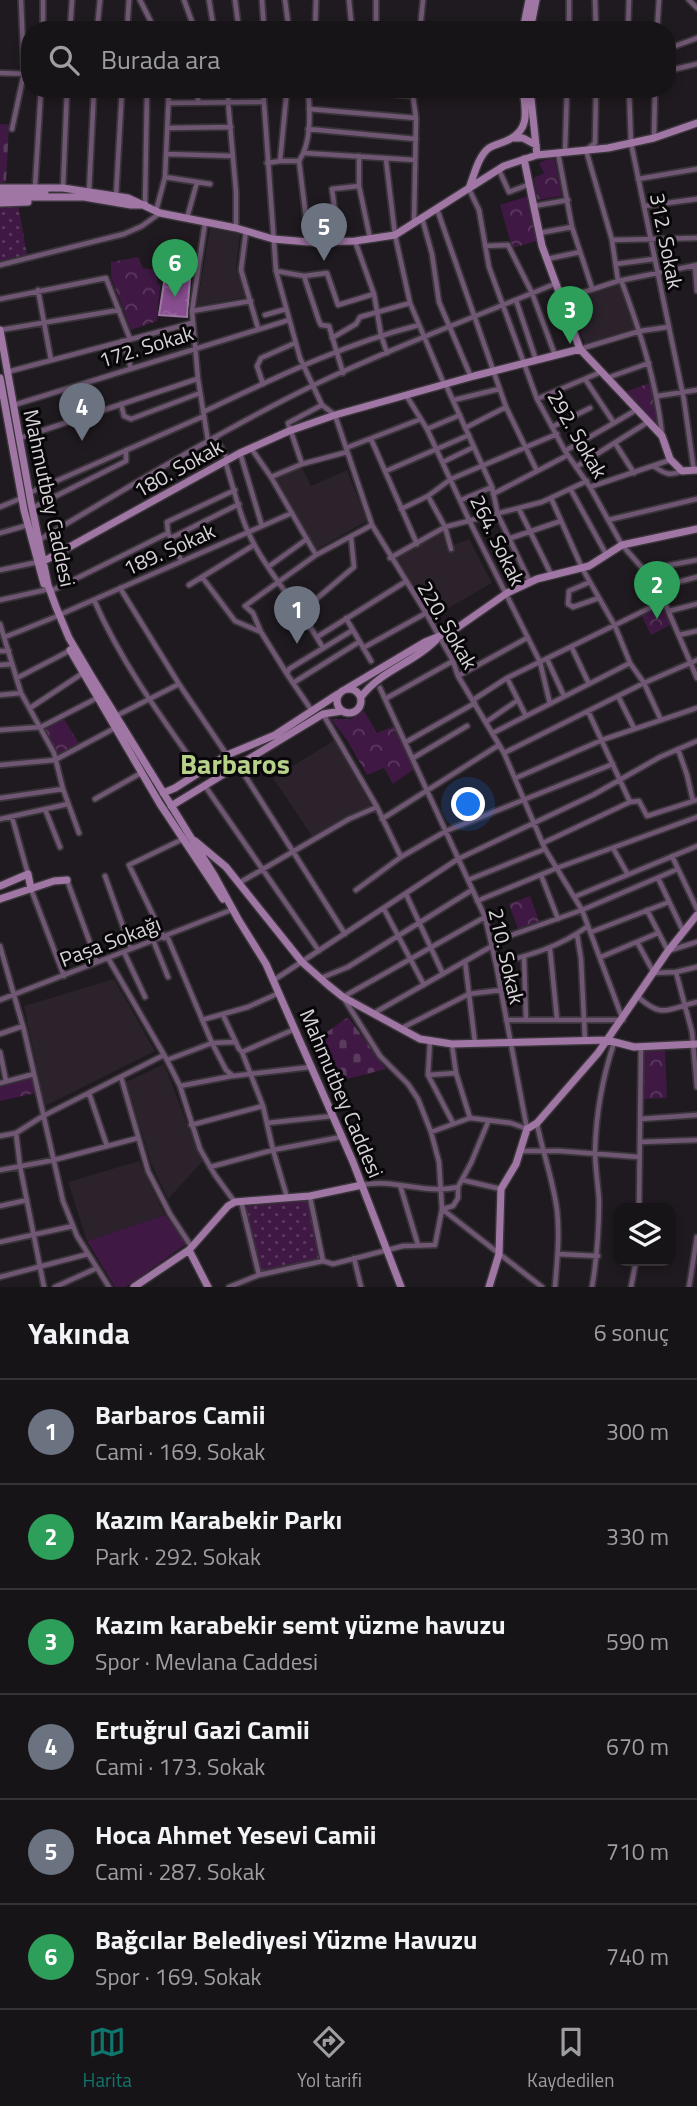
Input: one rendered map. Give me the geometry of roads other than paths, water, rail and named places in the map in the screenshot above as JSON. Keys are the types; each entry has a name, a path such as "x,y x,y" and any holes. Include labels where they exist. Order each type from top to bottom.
{"street":[{"path":"21,0 23,21"},
{"path":"43,0 43,21"},
{"path":"71,21 72,0"},
{"path":"98,21 100,0"},
{"path":"128,21 129,0"},
{"path":"140,0 150,21"},
{"path":"184,0 192,21"},
{"path":"209,0 212,21"},
{"path":"235,0 238,21"},
{"path":"262,0 263,21"},
{"path":"285,0 288,21"},
{"path":"315,21 316,0"},
{"path":"349,0 351,21"},
{"path":"376,0 376,21"},
{"path":"421,21 423,0"},
{"path":"525,21 529,0"},
{"path":"532,21 536,0"},
{"path":"569,0 569,21"},
{"path":"595,0 596,21"},
{"path":"628,21 629,0"},
{"path":"658,21 659,0"},
{"path":"689,0 697,8"},
{"path":"676,46 697,38"},
{"path":"676,69 697,64"},
{"path":"0,74 21,74"},
{"path":"12,128 21,96"},
{"path":"35,187 40,98"},
{"path":"63,188 67,98"},
{"path":"85,193 93,98"},
{"path":"116,195 121,98"},
{"path":"145,205 147,98"},
{"path":"0,265 124,234 142,226 158,212 165,177 170,98"},
{"path":"228,98 236,228"},
{"path":"262,98 276,271 295,343 322,405 334,415"},
{"path":"280,161 286,98"},
{"path":"308,98 305,153 299,161 309,242"},
{"path":"412,98 416,118 414,223"},
{"path":"469,189 478,165 489,148 513,138 523,129 526,123 524,98"},
{"path":"531,98 537,155"},
{"path":"566,98 562,152 568,201 572,228 592,288"},
{"path":"586,150 595,143 596,98"},
{"name":"312. Sokak","path":"629,98 631,143 682,392 695,470"},
{"path":"654,138 655,98"},
{"path":"170,103 262,102"},
{"path":"309,109 416,118"},
{"path":"1,195 116,195 133,199 158,212 236,228 273,239 309,242 355,241 395,235 498,170 524,159 631,143 697,123"},
{"path":"169,128 230,127"},
{"path":"308,128 415,139"},
{"path":"513,138 523,138 536,146"},
{"path":"586,150 612,240 619,280 640,331 658,396 662,436 670,459 682,471"},
{"path":"305,153 415,160"},
{"path":"167,154 233,156"},
{"path":"359,156 359,186 371,239"},
{"path":"524,159 538,233 580,349 662,436"},
{"path":"386,160 395,235 410,303 423,338 492,487 498,515 530,583"},
{"path":"267,163 299,161"},
{"path":"478,165 479,171 488,177"},
{"path":"638,179 697,169"},
{"path":"498,170 509,192 530,184"},
{"path":"165,177 209,184"},
{"path":"187,218 197,182"},
{"path":"339,242 332,189 359,186"},
{"path":"1,195 35,187 63,188 131,205 145,205"},
{"name":"292. Sokak","path":"469,189 479,210 485,246 502,306 537,398 622,545 645,570 664,601 697,676"},
{"path":"645,206 697,199"},
{"path":"533,206 568,201"},
{"path":"437,209 499,389 537,471"},
{"path":"422,218 432,254 439,302 471,377"},
{"path":"205,223 192,323 208,441"},
{"path":"538,233 572,228"},
{"path":"246,231 241,270 258,328"},
{"path":"612,240 697,238"},
{"path":"355,241 379,311 381,335 387,353"},
{"path":"485,246 508,244 532,293 555,355"},
{"path":"547,259 580,252"},
{"path":"616,264 654,259"},
{"path":"563,299 619,280 696,265 697,291"},
{"path":"276,271 304,276 327,273 338,305 374,294"},
{"path":"304,276 318,321 321,325 329,326 343,373"},
{"path":"0,299 106,278 130,339"},
{"path":"39,540 215,437 313,386 448,327 557,284"},
{"path":"38,290 51,360"},
{"path":"516,300 536,360"},
{"path":"192,311 251,301"},
{"path":"332,338 356,324 360,317 410,303"},
{"path":"265,315 286,309"},
{"path":"0,330 120,310"},
{"name":"172. Sokak","path":"6,408 289,320"},
{"path":"3,375 192,323"},
{"path":"29,493 204,414 304,365 381,335 419,325"},
{"path":"580,349 640,331 668,327"},
{"name":"Mahmutbey Caddesi","path":"0,330 6,408 19,439 41,562"},
{"path":"122,341 131,368"},
{"path":"263,384 257,366 261,358 295,343"},
{"name":"180. Sokak","path":"41,562 240,453 289,431 334,415 580,349"},
{"path":"537,398 585,379 649,363"},
{"name":"Mahmutbey Caddesi","path":"3,375 1,388 28,526 48,591 71,650 144,771 214,875 274,981 362,1185 401,1287"},
{"path":"19,439 198,379"},
{"path":"585,379 614,423"},
{"path":"454,400 499,389"},
{"path":"658,396 697,390"},
{"path":"121,404 124,416 131,418 200,393"},
{"name":"264. Sokak","path":"406,395 427,429 540,662 550,704"},
{"path":"302,464 288,423 322,405"},
{"path":"466,428 506,407"},
{"path":"552,427 590,408"},
{"path":"493,494 537,471 636,410"},
{"name":"220. Sokak","path":"334,415 372,525 426,613 453,661 458,676 504,752 544,846 582,910 623,1020"},
{"path":"427,429 460,415"},
{"path":"271,477 421,419"},
{"path":"576,467 648,422"},
{"path":"401,509 428,496 452,479 557,434"},
{"path":"386,471 469,435"},
{"path":"215,437 227,461 247,531 254,545 323,648"},
{"path":"372,439 417,544"},
{"path":"615,443 634,473"},
{"path":"443,462 474,447"},
{"path":"251,448 316,555"},
{"path":"32,508 127,461 126,450"},
{"path":"240,453 262,526"},
{"path":"390,558 445,527 519,509 670,459"},
{"path":"654,466 665,474 695,470"},
{"path":"461,500 492,487"},
{"path":"571,490 606,554"},
{"path":"181,560 167,522 235,491"},
{"path":"428,496 445,527 451,549"},
{"path":"0,507 22,498"},
{"path":"551,498 582,568 615,625 631,663 644,683 661,720"},
{"path":"608,520 697,499"},
{"path":"0,600 48,591 239,504"},
{"path":"519,509 552,576"},
{"name":"189. Sokak","path":"5,636 57,616 292,513"},
{"path":"510,538 561,521"},
{"path":"313,711 261,632 253,613 245,606 316,555 372,525"},
{"path":"0,533 28,526"},
{"path":"163,793 227,755 275,735 425,642 454,630 507,593 530,583 582,568 622,545 697,529"},
{"path":"300,612 354,567 351,537"},
{"path":"268,567 307,539"},
{"name":"189. Sokak","path":"189,585 254,545"},
{"path":"645,570 697,560"},
{"path":"0,570 41,562"},
{"path":"202,577 235,621 261,632"},
{"path":"655,588 697,577"},
{"path":"317,637 405,582"},
{"path":"590,582 569,591 568,604 573,607 599,598"},
{"path":"120,588 179,684 227,755"},
{"path":"94,600 106,627 149,699 200,772"},
{"path":"406,742 474,702 507,678 664,601"},
{"path":"669,611 697,604"},
{"path":"293,682 426,613"},
{"name":"Mahmutbey Caddesi","path":"57,616 116,716 118,727"},
{"path":"346,618 371,661"},
{"path":"0,624 20,693 41,727 55,760 79,833"},
{"path":"287,674 289,668 353,630"},
{"path":"679,635 697,631"},
{"path":"360,697 379,677 428,648 438,637"},
{"path":"458,676 527,638"},
{"path":"572,648 589,684"},
{"path":"17,678 71,650"},
{"path":"0,651 9,651"},
{"path":"547,659 564,696"},
{"path":"504,752 697,660"},
{"path":"385,699 453,661"},
{"path":"493,733 631,663"},
{"path":"0,664 12,664"},
{"path":"30,708 83,673"},
{"path":"507,678 526,716"},
{"path":"116,716 179,684"},
{"name":"210. Sokak","path":"380,688 485,917 527,1129"},
{"path":"171,806 323,714 355,711 360,705 360,697 356,690 346,689"},
{"path":"0,695 20,693"},
{"path":"338,694 336,702 342,711"},
{"path":"618,696 634,728"},
{"path":"0,730 41,727 98,698"},
{"path":"486,722 518,700"},
{"path":"516,778 602,740 697,708"},
{"path":"589,710 630,802"},
{"path":"323,714 377,807 401,857"},
{"path":"413,758 467,726"},
{"path":"0,765 55,760 118,727"},
{"path":"274,981 458,859 593,795 677,748 697,741"},
{"path":"382,819 499,745"},
{"path":"468,880 544,846 630,802 639,801 647,816 695,801 677,748"},
{"path":"356,890 401,857 446,831 613,764"},
{"path":"239,766 345,934"},
{"path":"95,800 144,771"},
{"name":"Mahmutbey Caddesi","path":"144,771 163,793 208,879 238,919"},
{"path":"205,786 319,951"},
{"path":"0,798 63,789"},
{"path":"0,819 68,804"},
{"path":"239,883 349,818 377,807"},
{"path":"45,809 60,847"},
{"path":"12,817 31,888 64,975"},
{"path":"477,901 557,868 697,817"},
{"path":"233,1076 226,1070 212,1043 166,937 129,865 186,837 226,867 302,962 320,978 343,996 420,1039 452,1044 585,1040 640,1047 695,1044"},
{"path":"574,897 697,846"},
{"path":"613,848 627,873"},
{"path":"672,855 697,909"},
{"path":"373,1013 492,944 582,910 678,869"},
{"path":"0,886 28,874"},
{"path":"541,875 558,919"},
{"path":"105,876 131,949"},
{"path":"658,878 683,932"},
{"path":"0,899 54,881 67,880 97,962"},
{"path":"320,978 348,967 472,890"},
{"path":"406,894 443,974"},
{"path":"591,932 669,902"},
{"path":"384,909 424,985"},
{"name":"Paşa Sokağı","path":"0,1000 231,910"},
{"path":"647,910 668,951"},
{"path":"489,1287 499,1254 501,1189 521,1151 527,1129 537,1123 610,1042 668,951 697,915"},
{"path":"343,996 485,917"},
{"path":"496,964 550,949 589,926"},
{"path":"601,957 658,933"},
{"path":"577,934 581,959 585,1040"},
{"path":"153,940 168,977"},
{"path":"637,942 654,973"},
{"path":"668,951 697,942"},
{"path":"0,946 23,1026 62,1201 88,1254 109,1287"},
{"path":"550,949 556,1019"},
{"path":"124,952 145,997"},
{"path":"524,957 526,1019"},
{"path":"108,958 180,1086 191,1125 210,1167 238,1201 259,1275"},
{"path":"465,961 475,1043"},
{"path":"0,969 6,967"},
{"path":"654,973 697,967"},
{"path":"676,972 695,1044 697,1087"},
{"path":"401,1029 469,994 501,990"},
{"path":"202,1020 248,1007 279,992"},
{"path":"229,1287 259,1275 323,1261 333,1264 387,1250 435,1245 442,1209 439,1162 431,1132 418,1099 408,1084 380,1056 343,996"},
{"path":"638,997 652,1010 663,1012 697,1002"},
{"path":"223,1015 242,1052 263,1106 287,1197"},
{"path":"506,1020 623,1020"},
{"path":"0,1034 23,1026"},
{"path":"242,1052 295,1029"},
{"path":"430,1040 428,1075 453,1123"},
{"path":"0,1136 16,1133 43,1116 165,1058 212,1043 235,1042"},
{"path":"592,1287 598,1256 595,1153 599,1096 610,1042"},
{"path":"452,1044 456,1073 470,1118"},
{"path":"639,1203 640,1047"},
{"path":"0,1052 3,1082 34,1074"},
{"path":"180,1086 233,1076 312,1067"},
{"path":"428,1075 456,1073"},
{"path":"121,1077 148,1171 208,1287"},
{"path":"89,1093 107,1146"},
{"path":"191,1125 263,1106"},
{"path":"640,1119 697,1115"},
{"path":"267,1123 333,1116"},
{"path":"431,1132 470,1118 511,1123 527,1129"},
{"path":"134,1287 190,1248 238,1201 310,1196 378,1182 441,1190 457,1186 488,1122"},
{"path":"537,1123 557,1213 558,1254 555,1287"},
{"path":"16,1133 44,1287"},
{"path":"210,1167 273,1150 342,1137"},
{"path":"0,1170 54,1160 138,1138"},
{"path":"640,1142 697,1140"},
{"path":"521,1151 639,1157"},
{"path":"462,1180 501,1189"},
{"path":"400,1185 418,1245"},
{"path":"442,1209 453,1206 458,1198 457,1186"},
{"path":"310,1196 323,1261"},
{"path":"0,1206 27,1200"},
{"path":"442,1209 542,1287"},
{"path":"0,1242 73,1226"},
{"path":"689,1287 697,1237"},
{"path":"0,1277 88,1254"},
{"path":"558,1254 598,1256"},
{"path":"354,1258 361,1287"},
{"path":"631,1287 635,1266"},
{"path":"55,1287 97,1268"}],"water":[{"path":"165,276 190,279 187,317 159,315"}],"place":[{"name":"Hoca Ahmet Yesevi Camii","path":"324,261"},
{"name":"Bağcılar Belediyesi Yüzme Havuzu","path":"175,297"},
{"name":"Kazım karabekir semt yüzme havuzu","path":"570,344"},
{"name":"Ertuğrul Gazi Camii","path":"82,441"},
{"name":"Kazım Karabekir Parkı","path":"657,619"},
{"name":"Barbaros Camii","path":"297,644"}],"district":[{"name":"Barbaros","path":"235,763"}]}
